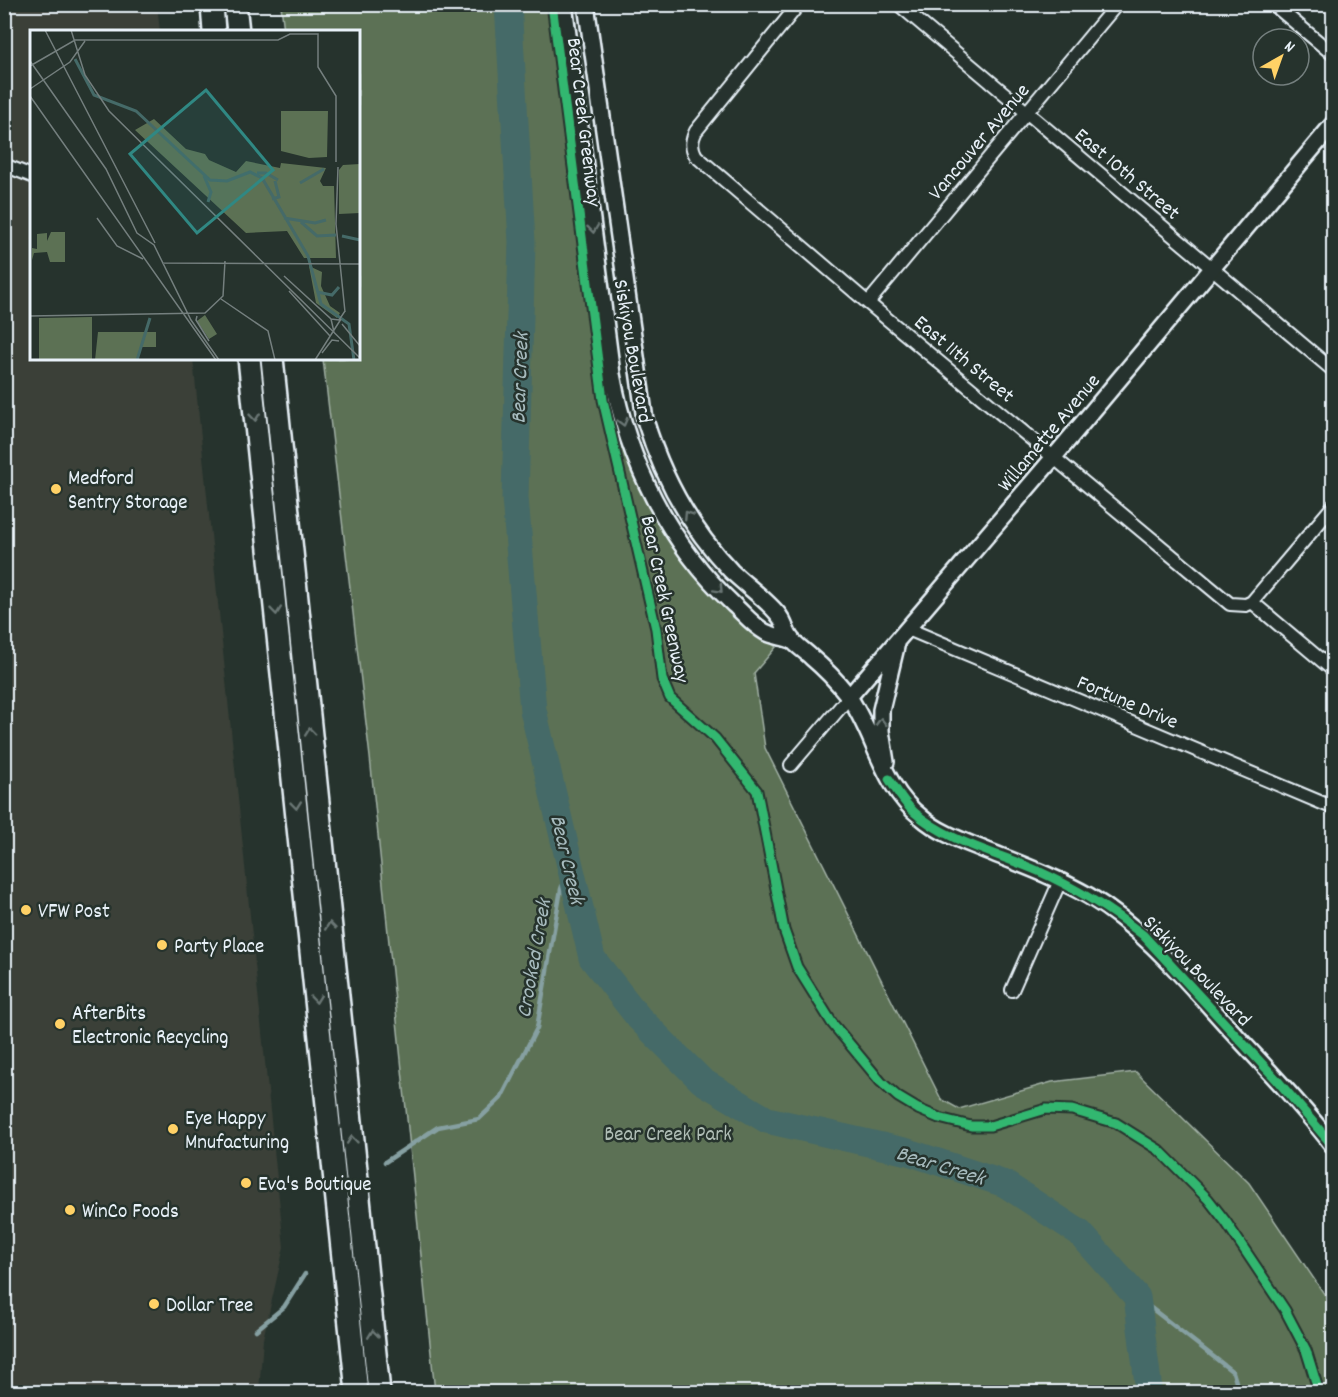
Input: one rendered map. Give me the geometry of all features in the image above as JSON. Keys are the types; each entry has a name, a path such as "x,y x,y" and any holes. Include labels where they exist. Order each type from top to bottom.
{"highway":[{"path":"212,4 214,30"},
{"path":"235,4 238,30"},
{"path":"249,360 357,1392"},
{"path":"272,360 379,1392"}],"street":[{"name":"Siskiyou Boulevard","path":"564,4 612,374 633,455 645,484 662,514 700,569 724,595 765,632 792,640"},
{"name":"Siskiyou Boulevard","path":"586,4 640,397 651,442 669,484 700,534 729,568 780,616 792,640 822,666 849,697 889,779 912,811 933,827 1060,881 1118,915 1143,935 1269,1071 1334,1147"},
{"name":"East 11th Street","path":"799,4 701,123 692,138 691,148 696,156 868,303 1230,604 1246,605 1252,602"},
{"name":"East 10th Street","path":"898,4 1334,371"},
{"name":"Vancouver Avenue","path":"868,303 1118,4"},
{"path":"1273,4 1334,55"},
{"name":"Willamette Avenue","path":"791,765 1054,458 1334,123"},
{"path":"4,165 30,175"},
{"path":"1334,505 1252,602 1334,671"},
{"path":"889,779 881,731 881,710 903,635"},
{"name":"Fortune Drive","path":"903,635 1334,808"},
{"path":"1012,990 1060,881"}],"shaded area":[{"path":"5,5 157,5 160,30 30,30 30,360 193,360 284,1247 263,1339 259,1392 5,1392"}],"green space":[{"name":"Bear Creek Park","path":"281,5 559,5 628,456 734,613 776,647 754,673 765,748 941,1099 959,1109 1052,1082 1136,1072 1249,1183 1333,1307 1333,1392 435,1392 370,757 323,360 360,360 360,30 284,30"}],"waterway":[{"name":"Crooked Creek","path":"508,4 522,242 515,498 533,710 592,958 639,1018 702,1081 767,1120 908,1152 1005,1184 1080,1233 1137,1297 1148,1383 1147,1392"},
{"name":"Crooked Creek","path":"385,1162 438,1127 479,1119 501,1098 537,1028 561,889 571,861"},
{"name":"Crooked Creek","path":"256,1330 284,1307 305,1274"},
{"path":"1137,1297 1233,1372 1239,1392"}],"cycle path":[{"name":"Bear Creek Greenway","path":"552,4 603,400 656,629 662,679 670,698 715,738 757,791 784,930 797,967 832,1023 881,1082 898,1097 918,1109 939,1118 971,1126 990,1126 1046,1109 1072,1110 1116,1123 1159,1150 1208,1199 1285,1310 1306,1350 1319,1392"},
{"path":"889,779 910,808 927,822 957,839 1038,871 1066,885 1118,916 1143,935 1277,1080 1334,1147"}],"place":[{"name":"Medford Sentry Storage","path":"56,489"},
{"name":"VFW Post","path":"26,910"},
{"name":"Party Place","path":"162,945"},
{"name":"AfterBits Electronic Recycling","path":"60,1024"},
{"name":"Eye Happy Mnufacturing","path":"173,1129"},
{"name":"Eva's Boutique","path":"246,1183"},
{"name":"WinCo Foods","path":"70,1210"},
{"name":"Dollar Tree","path":"154,1304"}],"water label":[{"name":"Bear Creek","path":"518,378"},
{"name":"Bear Creek","path":"569,859"},
{"name":"Bear Creek","path":"941,1164"}]}
